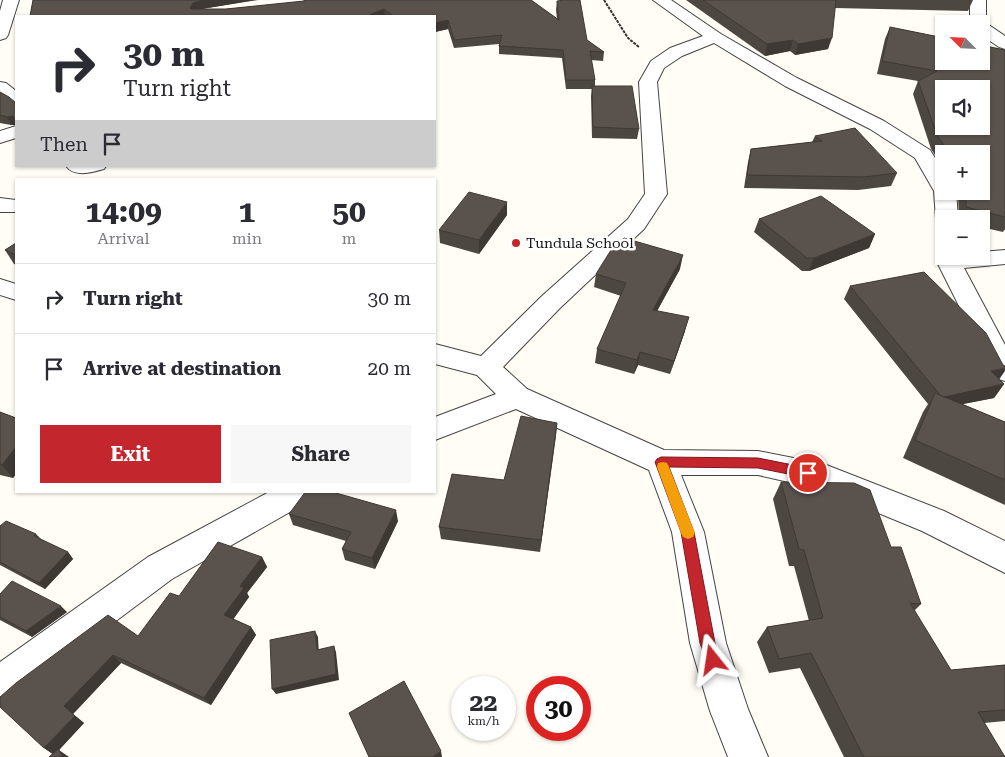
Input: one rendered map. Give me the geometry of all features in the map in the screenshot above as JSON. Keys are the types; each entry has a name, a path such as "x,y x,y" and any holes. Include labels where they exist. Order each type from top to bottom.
{"street":[{"path":"0,35 11,0"},
{"path":"661,0 715,38 791,82 877,125 923,154 935,175"},
{"path":"978,0 978,15"},
{"path":"990,33 1005,44"},
{"path":"486,367 551,302 636,224 656,194 648,82 657,65 676,52 715,38"},
{"path":"0,87 15,98"},
{"path":"0,205 15,206"},
{"path":"990,258 1005,257"},
{"path":"952,265 1005,371"},
{"path":"0,287 15,292"},
{"path":"436,354 486,367 517,397 661,462 758,463 824,477 933,521 1005,558"},
{"path":"436,429 517,397"},
{"path":"661,462 688,532 708,643 729,711 748,757"},
{"path":"0,685 160,568 296,493"}],"lane":[{"path":"76,167 89,167"}],"path":[{"path":"604,0 628,38 657,65"}],"building":[{"path":"33,0 204,0 193,3 190,8 226,9 305,0 531,0 559,20 557,1 580,0 587,40 604,52 590,51 595,80 566,80 563,50 499,46 502,35 454,40 448,20 436,23 436,15 392,15 384,9 369,15 30,15"},
{"path":"703,0 836,0 832,38 798,44 793,40 767,44"},
{"path":"890,27 935,36 935,70 990,70 990,47 1005,50 1005,217 990,213 990,210 978,210 966,207 966,200 990,200 990,145 944,145 937,135 990,135 990,80 935,80 935,129 918,81 937,71 882,61"},
{"path":"592,86 632,86 639,129 593,127"},
{"path":"0,92 15,102 15,119 13,116 0,115"},
{"path":"855,128 897,173 864,177 747,175 751,149 822,141 815,136"},
{"path":"469,192 507,202 479,240 439,230"},
{"path":"821,196 875,234 814,258 807,258 759,219"},
{"path":"624,238 683,255 653,310 689,317 674,361 640,352 637,360 597,349 626,283 596,274 611,250"},
{"path":"15,244 15,255 5,250"},
{"path":"924,272 986,333 1005,366 1005,368 991,371 1004,384 944,397 940,395 850,286"},
{"path":"935,393 1005,422 1005,480 915,440"},
{"path":"0,412 15,418 15,448 2,465 0,464"},
{"path":"521,416 557,423 541,540 439,527 452,474 504,480"},
{"path":"781,482 854,483 870,490 891,547 901,547 921,604 910,603 951,670 1005,665 1005,710 978,712 1005,757 864,757 811,653 779,659 767,627 823,618 804,550 799,549"},
{"path":"305,493 336,493 396,510 372,558 342,549 351,532 289,514"},
{"path":"6,521 36,534 34,536 68,552 39,583 0,562 0,526"},
{"path":"218,542 262,557 240,586 244,588 224,615 251,627 204,698 113,655 64,706 75,716 44,748 0,707 0,697 16,683 108,615 138,636 170,593 179,596"},
{"path":"12,581 61,606 26,631 0,617 0,594"},
{"path":"315,631 317,650 334,646 336,674 272,689 270,640"},
{"path":"404,681 441,751 432,757 369,757 349,713"},
{"path":"58,749 63,757 49,757"}],"slow traffic":[{"path":"663,467 688,533"}],"place":[{"name":"Tundula School","path":"516,243"}],"route":[{"path":"713,660 708,643 688,532 661,462 758,463 808,473"}]}
